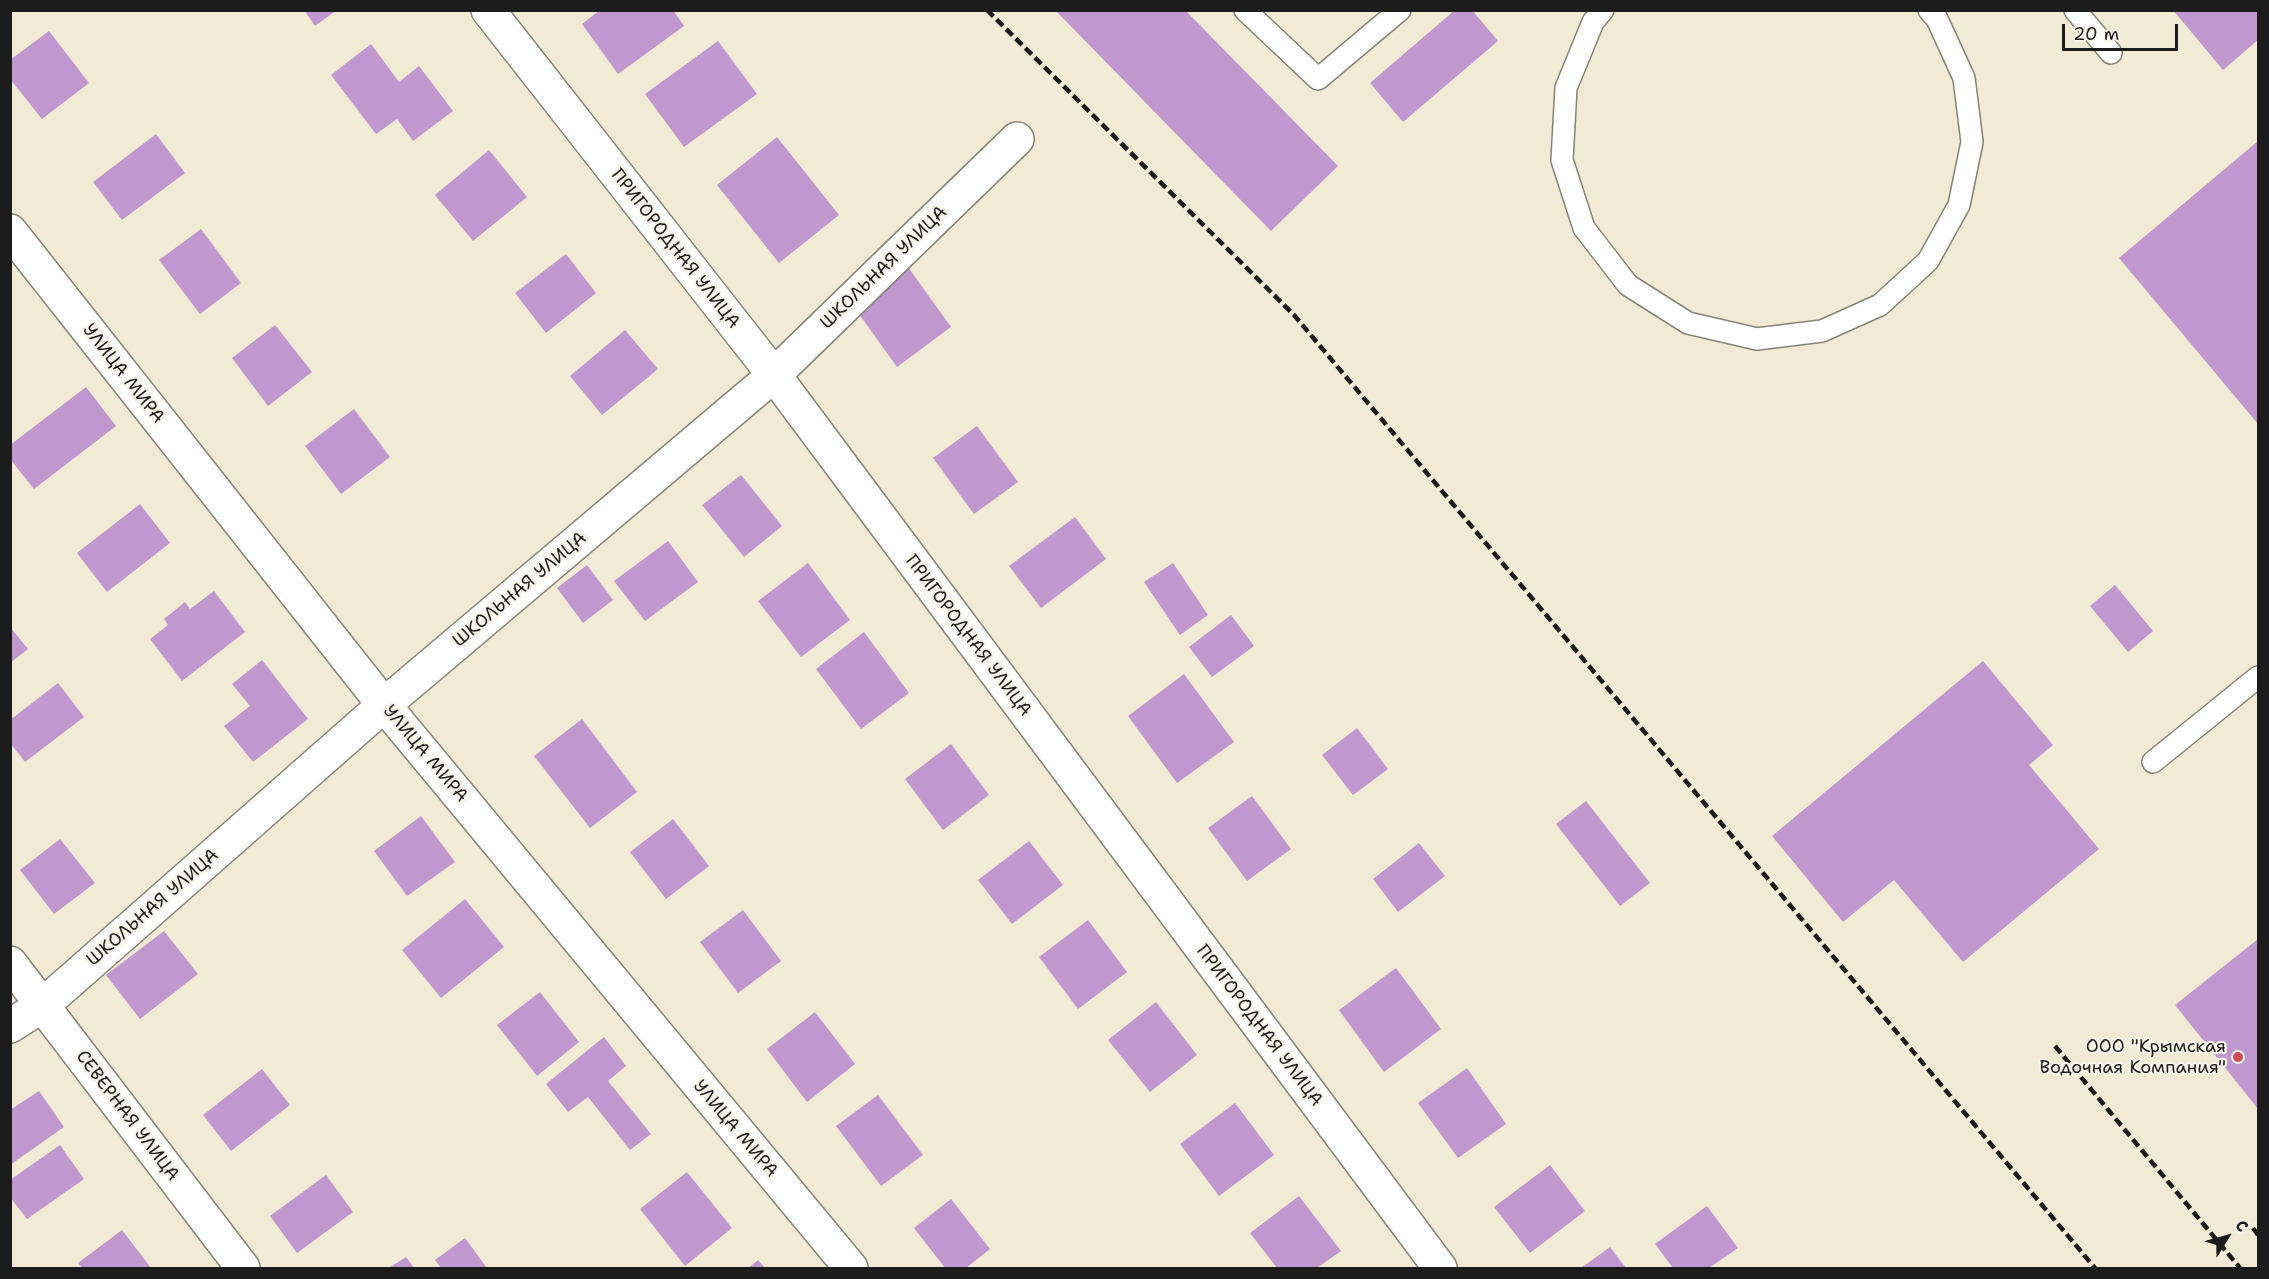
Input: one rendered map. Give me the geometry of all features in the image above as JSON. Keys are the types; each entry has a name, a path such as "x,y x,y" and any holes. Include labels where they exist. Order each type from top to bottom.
{"street":[{"name":"ПРИГОРОДНАЯ УЛИЦА","path":"488,10 774,375 1440,1269"},
{"name":"ШКОЛЬНАЯ УЛИЦА","path":"10,1026 43,1005 384,705 774,375 1017,139"},
{"name":"УЛИЦА МИРА","path":"10,231 384,705 851,1269"},
{"name":"СЕВЕРНАЯ УЛИЦА","path":"10,963 243,1269"}],"lane":[{"path":"1245,10 1318,79 1400,10"},
{"path":"1604,10 1593,22 1566,88 1562,160 1584,228 1628,285 1688,323 1758,339 1822,332 1880,305 1928,261 1959,205 1972,142 1964,78 1938,13"},
{"path":"2075,10 2111,53"},
{"path":"2153,762 2259,677"}],"building":[{"path":"304,10 337,10 315,26"},
{"path":"600,10 673,10 684,26 618,74 582,24"},
{"path":"1055,10 1185,10 1338,166 1271,231"},
{"path":"1455,10 1472,10 1498,41 1403,122 1370,83"},
{"path":"2173,10 2258,10 2258,40 2223,70"},
{"path":"49,31 89,83 42,119 10,79 10,60"},
{"path":"718,41 757,94 684,147 645,94"},
{"path":"371,44 399,82 419,66 453,111 413,141 397,119 376,134 331,75"},
{"path":"156,134 185,173 122,220 93,182"},
{"path":"777,137 839,215 779,263 717,185"},
{"path":"2258,141 2258,424 2119,258"},
{"path":"489,150 527,197 473,241 435,195"},
{"path":"201,229 241,283 200,314 159,260"},
{"path":"566,254 596,293 546,333 515,293"},
{"path":"908,267 951,327 897,367 854,307"},
{"path":"275,325 312,372 268,406 232,358"},
{"path":"625,330 658,369 602,415 570,376"},
{"path":"86,387 116,426 34,489 10,459 10,445"},
{"path":"354,409 390,457 341,494 305,446"},
{"path":"977,426 1018,482 974,514 933,458"},
{"path":"741,475 782,526 744,557 702,505"},
{"path":"140,504 170,543 107,592 77,553"},
{"path":"1075,517 1106,559 1041,608 1009,566"},
{"path":"668,541 698,582 645,621 614,581"},
{"path":"808,563 850,620 801,657 758,601"},
{"path":"1173,563 1208,615 1180,635 1144,582"},
{"path":"587,565 613,600 583,623 557,588"},
{"path":"2115,585 2153,631 2128,652 2090,606"},
{"path":"214,591 245,632 182,681 150,639 168,625 164,619 185,602 190,609"},
{"path":"1231,615 1254,646 1212,677 1189,647"},
{"path":"10,627 28,649 10,663"},
{"path":"864,632 909,693 861,729 816,669"},
{"path":"262,660 308,719 253,762 224,726 250,706 232,684"},
{"path":"1983,661 2053,745 2029,765 2099,849 1963,962 1894,880 1843,922 1772,836"},
{"path":"1184,674 1234,742 1177,783 1128,716"},
{"path":"58,683 84,717 25,762 10,743 10,720"},
{"path":"582,719 637,792 590,828 534,756"},
{"path":"1357,728 1388,769 1353,795 1322,755"},
{"path":"951,744 989,795 943,830 905,779"},
{"path":"1252,796 1291,849 1247,881 1208,828"},
{"path":"1586,801 1650,883 1620,906 1556,824"},
{"path":"421,816 455,862 407,896 374,851"},
{"path":"673,819 709,866 666,899 630,852"},
{"path":"60,839 95,883 54,914 20,870"},
{"path":"1029,841 1063,885 1012,924 978,880"},
{"path":"1419,843 1445,876 1398,912 1373,879"},
{"path":"465,899 504,947 441,998 402,950"},
{"path":"743,910 781,961 738,993 700,942"},
{"path":"1088,920 1127,972 1078,1009 1039,957"},
{"path":"164,931 198,974 140,1019 106,975"},
{"name":"ООО \"Крымская Водочная Компания\"","path":"2258,939 2258,1109 2175,1005"},
{"path":"1396,968 1441,1029 1384,1072 1339,1010"},
{"path":"540,992 579,1042 537,1076 497,1025"},
{"path":"1156,1002 1197,1055 1150,1092 1108,1040"},
{"path":"815,1012 855,1064 807,1102 767,1049"},
{"path":"604,1037 626,1066 608,1081 651,1134 630,1150 588,1097 568,1112 546,1084"},
{"path":"1467,1068 1506,1124 1458,1158 1418,1103"},
{"path":"262,1069 290,1105 231,1151 203,1115"},
{"path":"39,1091 64,1127 10,1165 10,1110"},
{"path":"878,1095 923,1155 881,1186 836,1126"},
{"path":"1235,1103 1274,1155 1219,1196 1180,1144"},
{"path":"60,1145 84,1179 27,1219 10,1197 10,1180"},
{"path":"1550,1165 1585,1211 1530,1253 1494,1207"},
{"path":"687,1172 732,1228 685,1266 640,1209"},
{"path":"326,1175 353,1212 297,1253 270,1216"},
{"path":"1299,1196 1341,1251 1317,1268 1277,1268 1250,1233"},
{"path":"951,1199 990,1249 966,1268 945,1268 914,1228"},
{"path":"1707,1206 1738,1248 1709,1268 1673,1268 1655,1244"},
{"path":"122,1230 151,1268 82,1268 78,1263"},
{"path":"465,1238 487,1268 441,1268 435,1260"},
{"path":"1610,1247 1626,1268 1581,1268"},
{"path":"406,1257 414,1268 389,1268"},
{"path":"758,1260 765,1268 748,1268"}],"railway":[{"path":"987,10 1294,315 2095,1268"},
{"path":"2055,1046 2240,1268"},
{"path":"2253,1228 2258,1235"}],"place":[{"name":"ООО \"Крымская Водочная Компания\"","path":"2238,1057"}]}
